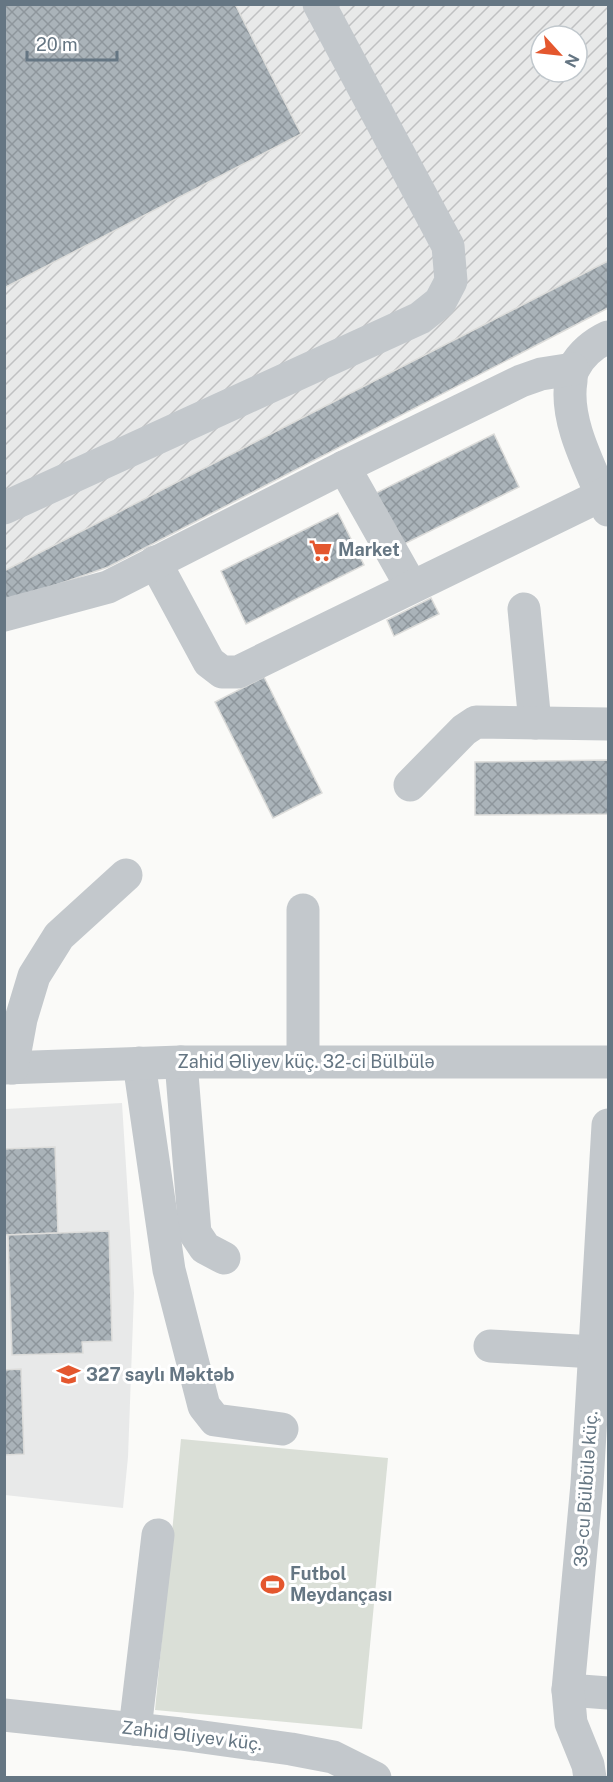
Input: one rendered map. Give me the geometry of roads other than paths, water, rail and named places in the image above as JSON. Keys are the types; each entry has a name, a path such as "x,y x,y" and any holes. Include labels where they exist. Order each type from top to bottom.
{"street":[{"path":"4,508 420,318 440,302 451,281 448,246 319,4"},
{"path":"154,562 209,662 222,672 238,672 411,586 606,499 574,429 569,404 573,369 584,354 598,342 609,337"},
{"path":"4,615 108,587 344,467 521,381 542,374 573,369"},
{"path":"344,467 411,586"},
{"path":"524,609 534,723"},
{"path":"410,785 464,730 476,722 609,724"},
{"path":"8,1068 34,976 59,936 126,875"},
{"path":"303,910 303,1061"},
{"path":"181,1062 195,1233 205,1248 224,1258"},
{"name":"Zahid Əliyev küç. 32-ci Bülbülə","path":"8,1068 181,1062 609,1062"},
{"path":"139,1064 170,1270 204,1406 215,1419 282,1429"},
{"name":"39-cu Bülbülə küç.","path":"590,1778 588,1765 571,1723 568,1690 598,1484 595,1352 609,1125"},
{"path":"490,1346 595,1352"},
{"path":"135,1728 158,1534"},
{"path":"568,1690 609,1693"},
{"name":"Zahid Əliyev küç.","path":"4,1715 135,1728 291,1749 333,1757 375,1778"}],"place":[{"name":"Market","path":"320,550"},
{"name":"327 saylı Məktəb","path":"68,1375"},
{"name":"Futbol Meydançası","path":"272,1584"}]}
